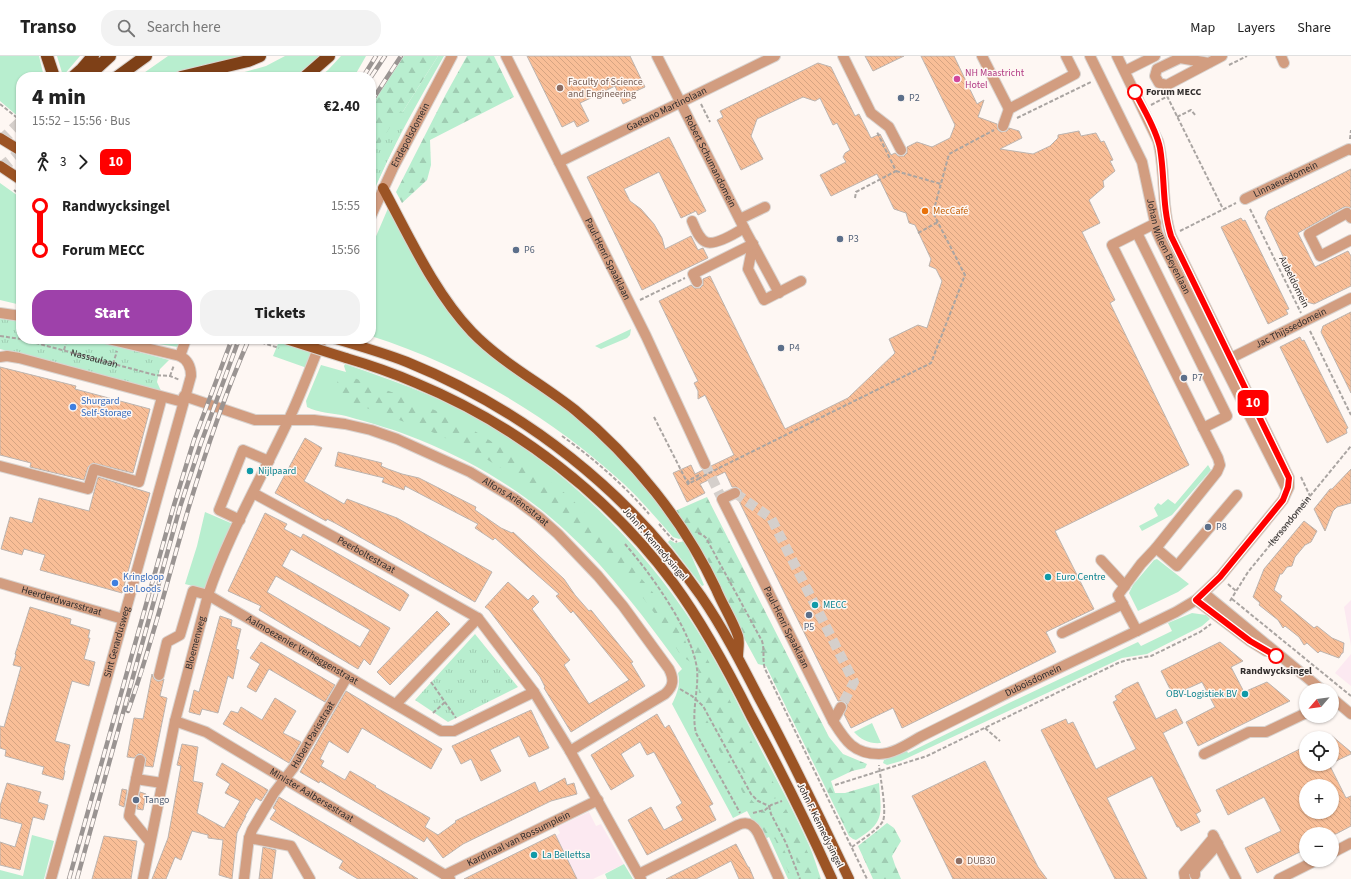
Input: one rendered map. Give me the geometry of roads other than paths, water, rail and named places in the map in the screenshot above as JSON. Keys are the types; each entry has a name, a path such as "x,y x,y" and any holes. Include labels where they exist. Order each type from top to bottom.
{"highway":[{"path":"48,56 53,72"},
{"path":"79,72 93,56"},
{"path":"92,72 110,56"},
{"path":"124,72 146,56"},
{"path":"203,72 242,63 260,56"},
{"path":"311,72 329,56"}],"main road":[{"path":"0,138 16,147"},
{"path":"0,166 16,177"},
{"path":"383,188 432,277 454,310 470,330 492,351 543,387 588,422 626,459 667,508 700,557 713,583 738,636 738,657"},
{"name":"John F. Kennedysingel","path":"302,344 390,372 469,408 548,458 575,480 622,523 664,571 705,630 773,756 832,879"},
{"name":"John F. Kennedysingel","path":"352,344 406,362 452,382 508,413 560,448 620,499 672,557 706,603 738,657 804,784 849,879"}],"street":[{"name":"Endepolsdomein","path":"376,204 383,188 452,56"},
{"name":"Paul-Henri Spaaklaan","path":"506,56 630,305 705,464"},
{"name":"Robert Schumandomein","path":"657,56 742,224 779,293"},
{"name":"Gaetano Martinolaan","path":"559,162 775,56"},
{"path":"844,56 871,113 889,127 901,150"},
{"path":"982,56 1009,109"},
{"path":"1003,126 1009,109 1075,74 1066,56"},
{"name":"Johan Willem Beyenlaan","path":"1090,56 1099,82 1142,162 1161,241 1287,490"},
{"name":"Johan Willem Beyenlaan","path":"1117,56 1158,141 1167,220 1171,236 1289,478"},
{"path":"1125,71 1155,56"},
{"path":"1209,62 1180,58 1158,70 1156,76 1159,83 1167,86 1222,56"},
{"name":"Linnaeusdomein","path":"1245,199 1350,150"},
{"path":"692,221 702,238 706,242 712,243 765,207"},
{"path":"1351,218 1347,213 1309,234 1320,256 1351,240"},
{"path":"1137,631 1118,595 1141,564 1156,548 1217,472 1220,465 1218,458 1112,245 1156,224"},
{"path":"1137,233 1227,416 1203,428"},
{"path":"695,278 753,244"},
{"path":"753,244 748,269 764,300 801,281"},
{"name":"Jac Thijssedomein","path":"1231,358 1351,298"},
{"path":"0,313 16,315"},
{"path":"129,344 180,356 184,344"},
{"path":"289,420 320,344"},
{"name":"Alfons Ariënsstraat","path":"0,358 7,356 19,358 162,397 184,399 255,420 314,420 345,424 397,439 470,472 515,499 558,534 603,582 623,606 669,669 673,677 673,684 670,690 570,751"},
{"name":"Sint Gerardusweg","path":"51,879 191,376 190,366 186,360 180,356"},
{"path":"0,466 88,489 94,469 140,482 162,397"},
{"name":"Bloemenweg","path":"143,879 175,721 214,575 289,420"},
{"path":"240,520 219,510 243,450 269,461"},
{"name":"Itersondomein","path":"1204,594 1220,577 1283,500 1287,490 1289,478"},
{"name":"Peerboltestraat","path":"253,493 348,544 478,618"},
{"name":"Paul-Henri Spaaklaan","path":"735,493 722,499 833,721 846,741 858,750"},
{"path":"1156,548 1177,566 1237,495"},
{"path":"1101,560 1125,586"},
{"name":"Heerderdwarsstraat","path":"0,583 123,619"},
{"path":"159,675 167,642 180,635 193,591 208,596"},
{"path":"1204,594 1313,683"},
{"name":"Duboisdomein","path":"858,750 878,754 891,752 1176,612 1204,594"},
{"name":"Aalmoezenier Verheggenstraat","path":"208,596 441,731 454,731 534,692"},
{"path":"1196,600 1250,641 1285,661"},
{"path":"1062,633 1122,604"},
{"path":"396,704 478,618 534,692 570,751 640,877 738,825 744,820 753,826 758,832 779,879"},
{"name":"Hubert Parisstraat","path":"244,879 249,838 252,830 274,793 294,767 347,677"},
{"path":"833,721 841,707"},
{"path":"1339,707 1351,714"},
{"path":"1204,754 1249,732 1266,732 1299,717"},
{"name":"Minister Aalbersestraat","path":"175,721 206,732 448,877"},
{"path":"140,760 129,816 150,842"},
{"path":"136,778 162,782"},
{"name":"Kardinaal van Rossumplein","path":"448,877 598,800"},
{"path":"249,838 291,846 310,879"},
{"path":"1190,877 1215,838 1236,879"},
{"path":"1339,849 1350,845"},
{"path":"1279,879 1303,867"}],"tunnel":[{"path":"0,142 16,127"},
{"path":"0,169 16,156"},
{"path":"705,464 722,499"},
{"path":"735,493 771,518 854,682 841,707"}],"railway":[{"path":"366,72 376,56"},
{"path":"374,72 385,56"},
{"path":"376,94 401,56"},
{"path":"69,879 174,505 194,440 230,344"},
{"path":"77,879 180,507 201,443 237,344"},
{"path":"128,711 152,636 201,467 247,344"}],"place":[{"name":"NH Maastricht Hotel","path":"957,79"},
{"name":"Faculty of Science and Engineering","path":"560,88"},
{"name":"Forum MECC","path":"1135,92"},
{"name":"P2","path":"901,98"},
{"name":"MecCafé","path":"925,211"},
{"name":"P3","path":"840,239"},
{"name":"P6","path":"516,250"},
{"name":"P4","path":"781,348"},
{"name":"P7","path":"1184,378"},
{"name":"Shurgard Self-Storage","path":"73,407"},
{"name":"Nijlpaard","path":"250,471"},
{"name":"P8","path":"1208,527"},
{"name":"Euro Centre","path":"1048,577"},
{"name":"Kringloop de Loods","path":"115,583"},
{"name":"MECC","path":"815,605"},
{"name":"P5","path":"809,615"},
{"name":"Randwycksingel","path":"1276,656"},
{"name":"OBV-Logistiek BV","path":"1245,694"},
{"name":"Tango","path":"136,800"},
{"name":"La Bellettsa","path":"534,855"},
{"name":"DUB30","path":"959,861"}]}
